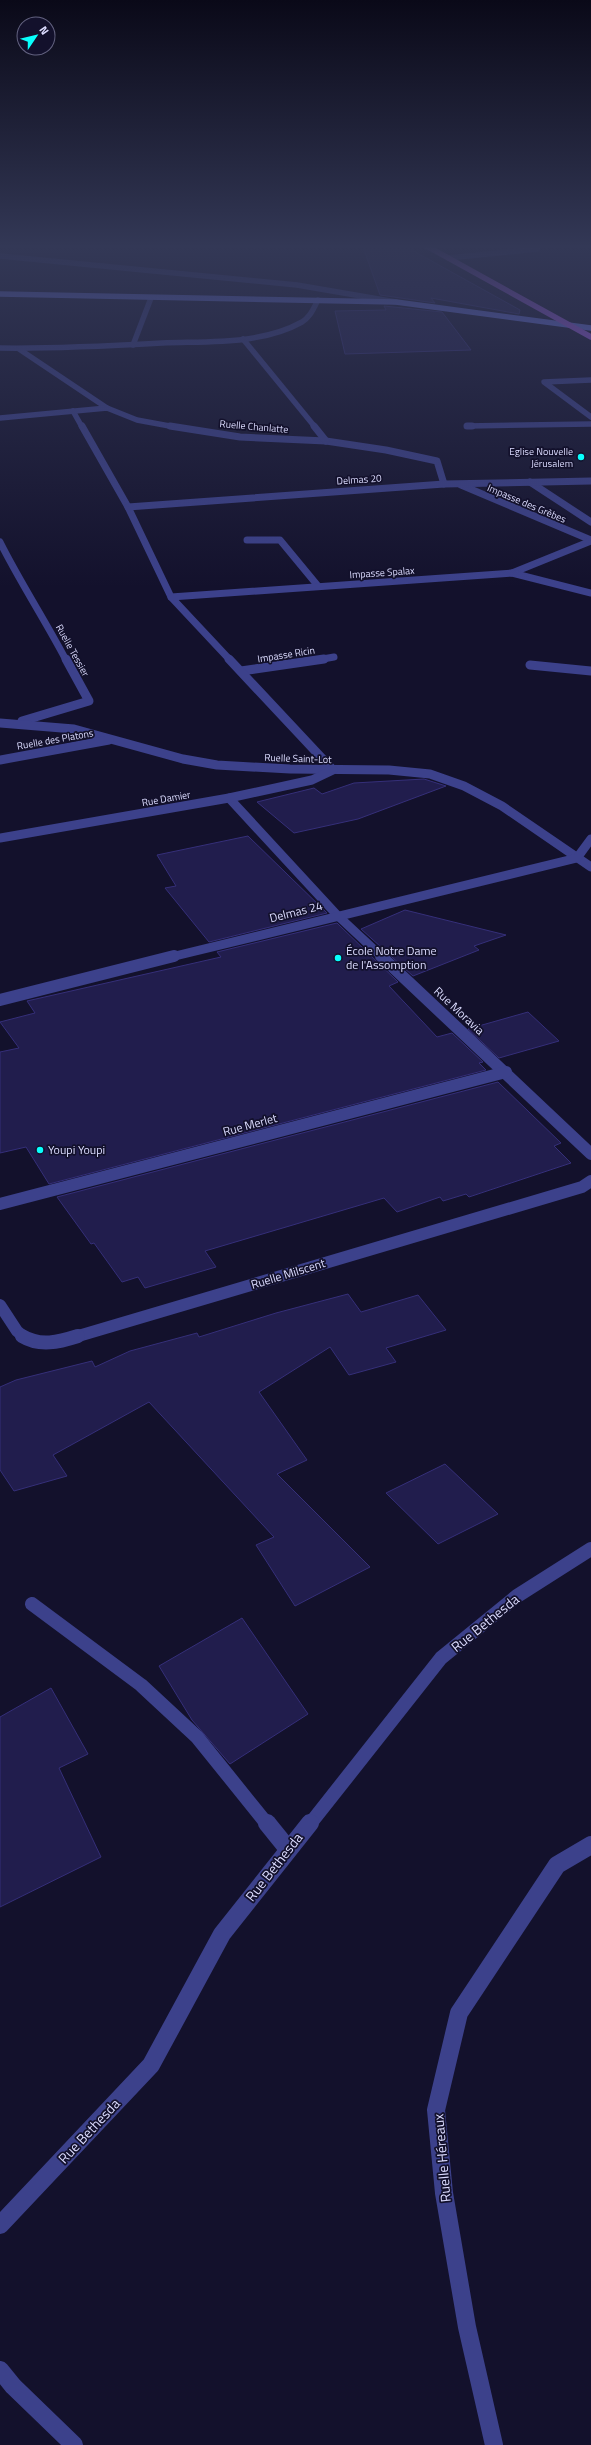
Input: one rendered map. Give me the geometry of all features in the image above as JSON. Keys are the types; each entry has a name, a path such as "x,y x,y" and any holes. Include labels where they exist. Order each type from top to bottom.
{"street":[{"path":"33,358 107,408"},
{"path":"259,358 326,441"},
{"path":"591,380 544,382 591,417"},
{"name":"Ruelle Chanlatte","path":"0,418 107,408 136,420 187,429 240,437 326,441 386,450 437,461 444,484"},
{"path":"73,411 128,507 171,597 333,770"},
{"path":"467,426 591,424"},
{"name":"Delmas 20","path":"128,507 456,483 591,481"},
{"path":"530,482 591,522"},
{"name":"Impasse des Grèbes","path":"456,483 591,541"},
{"path":"247,540 280,540 318,586"},
{"name":"Impasse des Grèbes","path":"512,573 591,541"},
{"name":"Ruelle Tessier","path":"1,546 21,584 36,602 89,701 15,723"},
{"name":"Impasse Spalax","path":"171,597 512,573 591,593"},
{"name":"Impasse Ricin","path":"241,671 334,657"},
{"path":"530,665 591,671"},
{"name":"Ruelle Saint-Lot","path":"0,723 15,723 84,731 175,758 217,765 333,770 382,768 413,771 443,777 468,787 498,804 591,867"},
{"name":"Ruelle des Platons","path":"0,760 113,739"},
{"name":"Rue Damier","path":"0,838 229,798 312,780 333,770"},
{"name":"Rue Moravia","path":"229,798 338,915 506,1072 591,1154"},
{"path":"577,858 591,839"},
{"name":"Delmas 24","path":"0,1000 338,915 577,858"},
{"name":"Rue Merlet","path":"0,1204 506,1072"},
{"name":"Ruelle Milscent","path":"0,1305 20,1336 30,1342 60,1342 574,1189 591,1181"},
{"name":"Rue Bethesda","path":"0,2225 151,2065 222,1934 441,1658 517,1596 591,1549"},
{"path":"32,1604 141,1685 197,1737 288,1849"},
{"name":"Ruelle Héreaux","path":"494,2445 467,2327 445,2200 436,2110 459,2012 557,1865 591,1845"},
{"path":"0,2370 13,2386 74,2445"}],"building":[{"path":"424,779 446,786 358,819 294,833 257,802 314,788 322,794 354,783"},
{"path":"248,836 327,913 209,942 165,888 176,886 157,855"},
{"path":"405,910 506,935 474,946 479,950 413,976 361,929"},
{"path":"337,923 398,982 389,986 437,1037 452,1033 483,1062 479,1063 486,1070 49,1184 26,1147 0,1153 0,1052 19,1048 0,1022 35,1013 27,1001 221,957 217,952"},
{"path":"528,1012 559,1041 499,1058 468,1029"},
{"path":"498,1082 561,1143 554,1146 571,1163 469,1197 466,1194 443,1201 440,1197 397,1212 384,1198 205,1251 216,1267 145,1288 138,1277 122,1282 94,1243 91,1244 57,1197"},
{"path":"348,1294 361,1312 418,1295 446,1330 386,1348 396,1362 349,1375 330,1347 259,1392 307,1460 277,1474 370,1567 295,1606 256,1545 274,1537 149,1402 53,1455 67,1476 14,1491 0,1470 0,1387 16,1380 92,1361 95,1367 130,1351 197,1333 199,1337 276,1313"},
{"path":"445,1464 498,1514 438,1544 386,1493"},
{"path":"242,1618 308,1714 230,1764 192,1720 159,1666"},
{"path":"51,1688 88,1754 59,1768 101,1857 0,1907 0,1717"}],"place":[{"name":"Eglise Nouvelle Jérusalem","path":"581,457"},
{"name":"École Notre Dame de l'Assomption","path":"338,958"},
{"name":"Youpi Youpi","path":"40,1150"}]}
